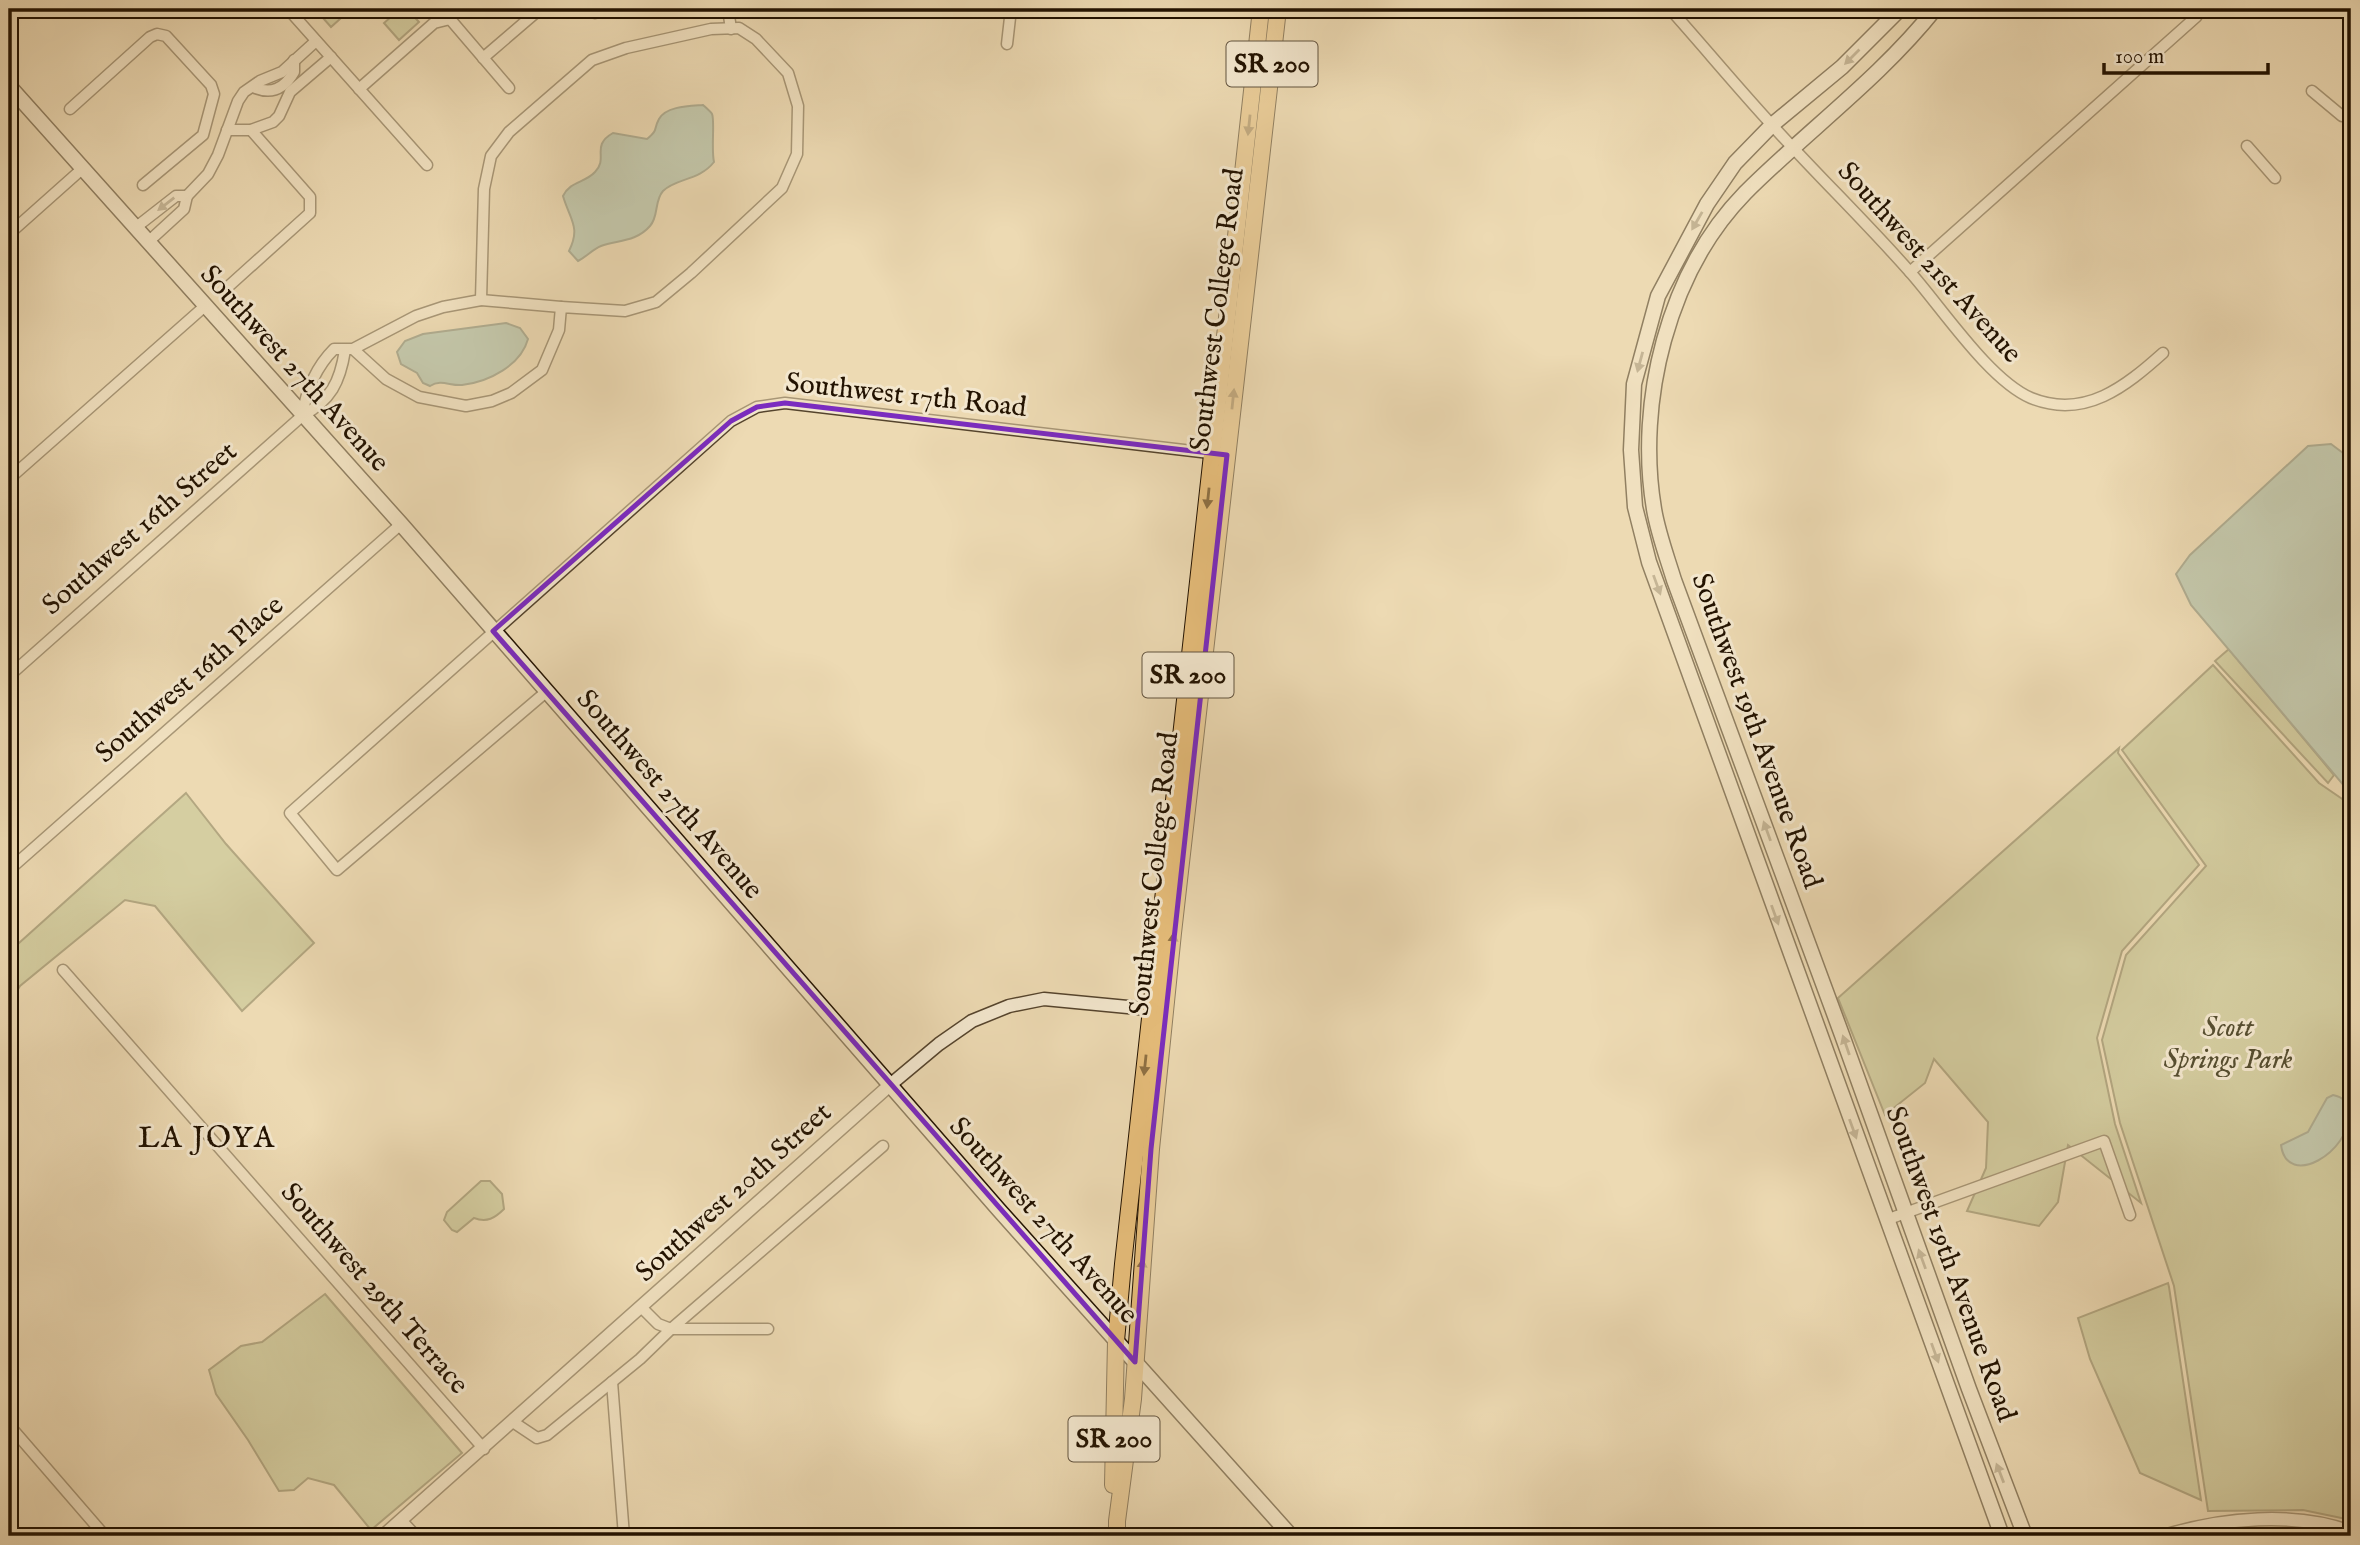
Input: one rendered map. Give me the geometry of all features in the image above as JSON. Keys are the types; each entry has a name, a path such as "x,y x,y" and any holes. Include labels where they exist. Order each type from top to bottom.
{"main road":[{"name":"Southwest College Road","path":"1111,1536 1116,1341 1159,1010 1173,933 1261,9"},
{"name":"Southwest College Road","path":"1220,454 1278,9"},
{"name":"Southwest 19th Avenue Road","path":"1900,9 1842,67 1772,125 1735,163 1707,204 1658,296 1634,384 1630,450 1636,507 1649,562 2002,1536"},
{"name":"Southwest 19th Avenue Road","path":"1935,9 1893,57 1793,148 1721,220 1700,253 1682,290 1660,354 1649,433 1653,508 1674,580 2025,1536"},
{"name":"Southwest 27th Avenue","path":"9,86 401,524 890,1086 1291,1536"},
{"name":"Southwest College Road","path":"1117,1536 1135,1362 1159,1010"}],"street":[{"path":"288,9 427,165"},
{"path":"483,58 540,9"},
{"path":"728,9 730,29"},
{"path":"1007,44 1011,9"},
{"name":"Southwest 21st Avenue","path":"1670,9 1772,125 1910,272 2000,379 2031,398 2057,404 2087,403 2113,393 2163,353"},
{"path":"1910,272 2196,17 2201,9"},
{"path":"359,89 434,23 443,19 450,19 509,88"},
{"path":"302,416 305,396 325,358 334,349 349,349 416,316 443,307 481,300 625,311 656,302 782,188 797,153 798,106 788,73 756,39 739,28 712,29 626,48 592,60 509,132 491,156 484,189 481,300"},
{"path":"70,109 150,37 158,34 166,36 211,85 214,94 203,135 143,185"},
{"path":"148,242 184,209 187,195 208,174 238,101 253,87 282,72 316,41"},
{"path":"227,130 265,127 277,119 290,92 331,57"},
{"path":"2312,91 2342,116"},
{"path":"230,285 310,212 312,205 310,197 251,130"},
{"path":"203,135 222,144"},
{"path":"2247,146 2276,178"},
{"path":"9,234 82,169"},
{"path":"135,228 176,196 187,195"},
{"path":"9,479 205,306"},
{"path":"349,349 386,379 419,397 467,406 492,401 511,393 542,370 559,330 561,307"},
{"name":"Southwest 16th Street","path":"9,676 302,416 320,406 331,393 349,349"},
{"path":"319,371 337,379"},
{"name":"Southwest 17th Road","path":"546,692 337,870 290,813 731,421 757,407 785,403 1220,454"},
{"name":"Southwest 16th Place","path":"9,870 401,524"},
{"name":"Southwest 29th Terrace","path":"64,970 484,1449"},
{"name":"Southwest 20th Street","path":"383,1536 890,1086 939,1044 964,1027 1009,1006 1044,999 1159,1010"},
{"path":"1886,1220 2104,1141 2130,1215"},
{"path":"513,1422 537,1438 547,1435 612,1382 883,1146"},
{"path":"642,1307 658,1324 671,1329 768,1329"},
{"path":"612,1382 624,1536"},
{"path":"9,1424 105,1536"},
{"path":"2164,1536 2206,1532 2233,1522 2296,1519 2351,1532"},
{"path":"401,1520 416,1536"}],"highlighted area":[{"path":"785,403 1227,455 1151,1149 1135,1362 493,631 731,421 757,407"}],"green space":[{"path":"315,9 351,9 331,27"},
{"path":"400,9 407,9 419,22 399,40 384,23"},
{"path":"2229,649 2334,775 2328,783 2215,661"},
{"name":"Scott Springs Park","path":"2213,665 2319,783 2351,805 2351,1520 2303,1510 2208,1511 2174,1286 2120,1123 2102,1040 2126,955 2206,866 2122,750"},
{"path":"2119,748 2118,753 2199,865 2122,951 2097,1038 2115,1124 2141,1203 2068,1145 2058,1202 2039,1226 1967,1211 1986,1168 1988,1122 1934,1059 1925,1083 1885,1115 1838,998"},
{"path":"186,793 226,844 314,943 242,1011 155,906 125,900 20,986 9,1004 9,952"},
{"path":"481,1181 490,1181 502,1194 504,1209 490,1219 474,1218 457,1232 452,1230 444,1220 447,1212"},
{"path":"2168,1283 2201,1500 2140,1473 2090,1359 2078,1318"},
{"path":"325,1294 462,1453 371,1530 334,1485 308,1478 294,1490 279,1491 216,1394 209,1370 241,1346 262,1342"}],"shaded area":[{"path":"703,105 713,117 714,162 702,173 663,191 658,199 655,218 645,231 633,238 601,246 578,261 569,251 574,229 563,196 570,187 591,176 599,167 601,147 606,138 613,133 647,139 667,111"},
{"path":"506,323 520,328 528,339 519,357 503,371 472,383 438,383 430,386 423,383 417,373 401,364 397,352 405,341 423,334"},
{"path":"2331,444 2351,459 2351,794 2191,605 2176,574 2190,555 2308,446"},
{"path":"2333,1095 2344,1101 2349,1113 2347,1127 2340,1141 2318,1161 2306,1165 2294,1164 2286,1158 2281,1145 2308,1132 2327,1098"}],"district":[{"name":"LA JOYA","path":"207,1139"}]}
